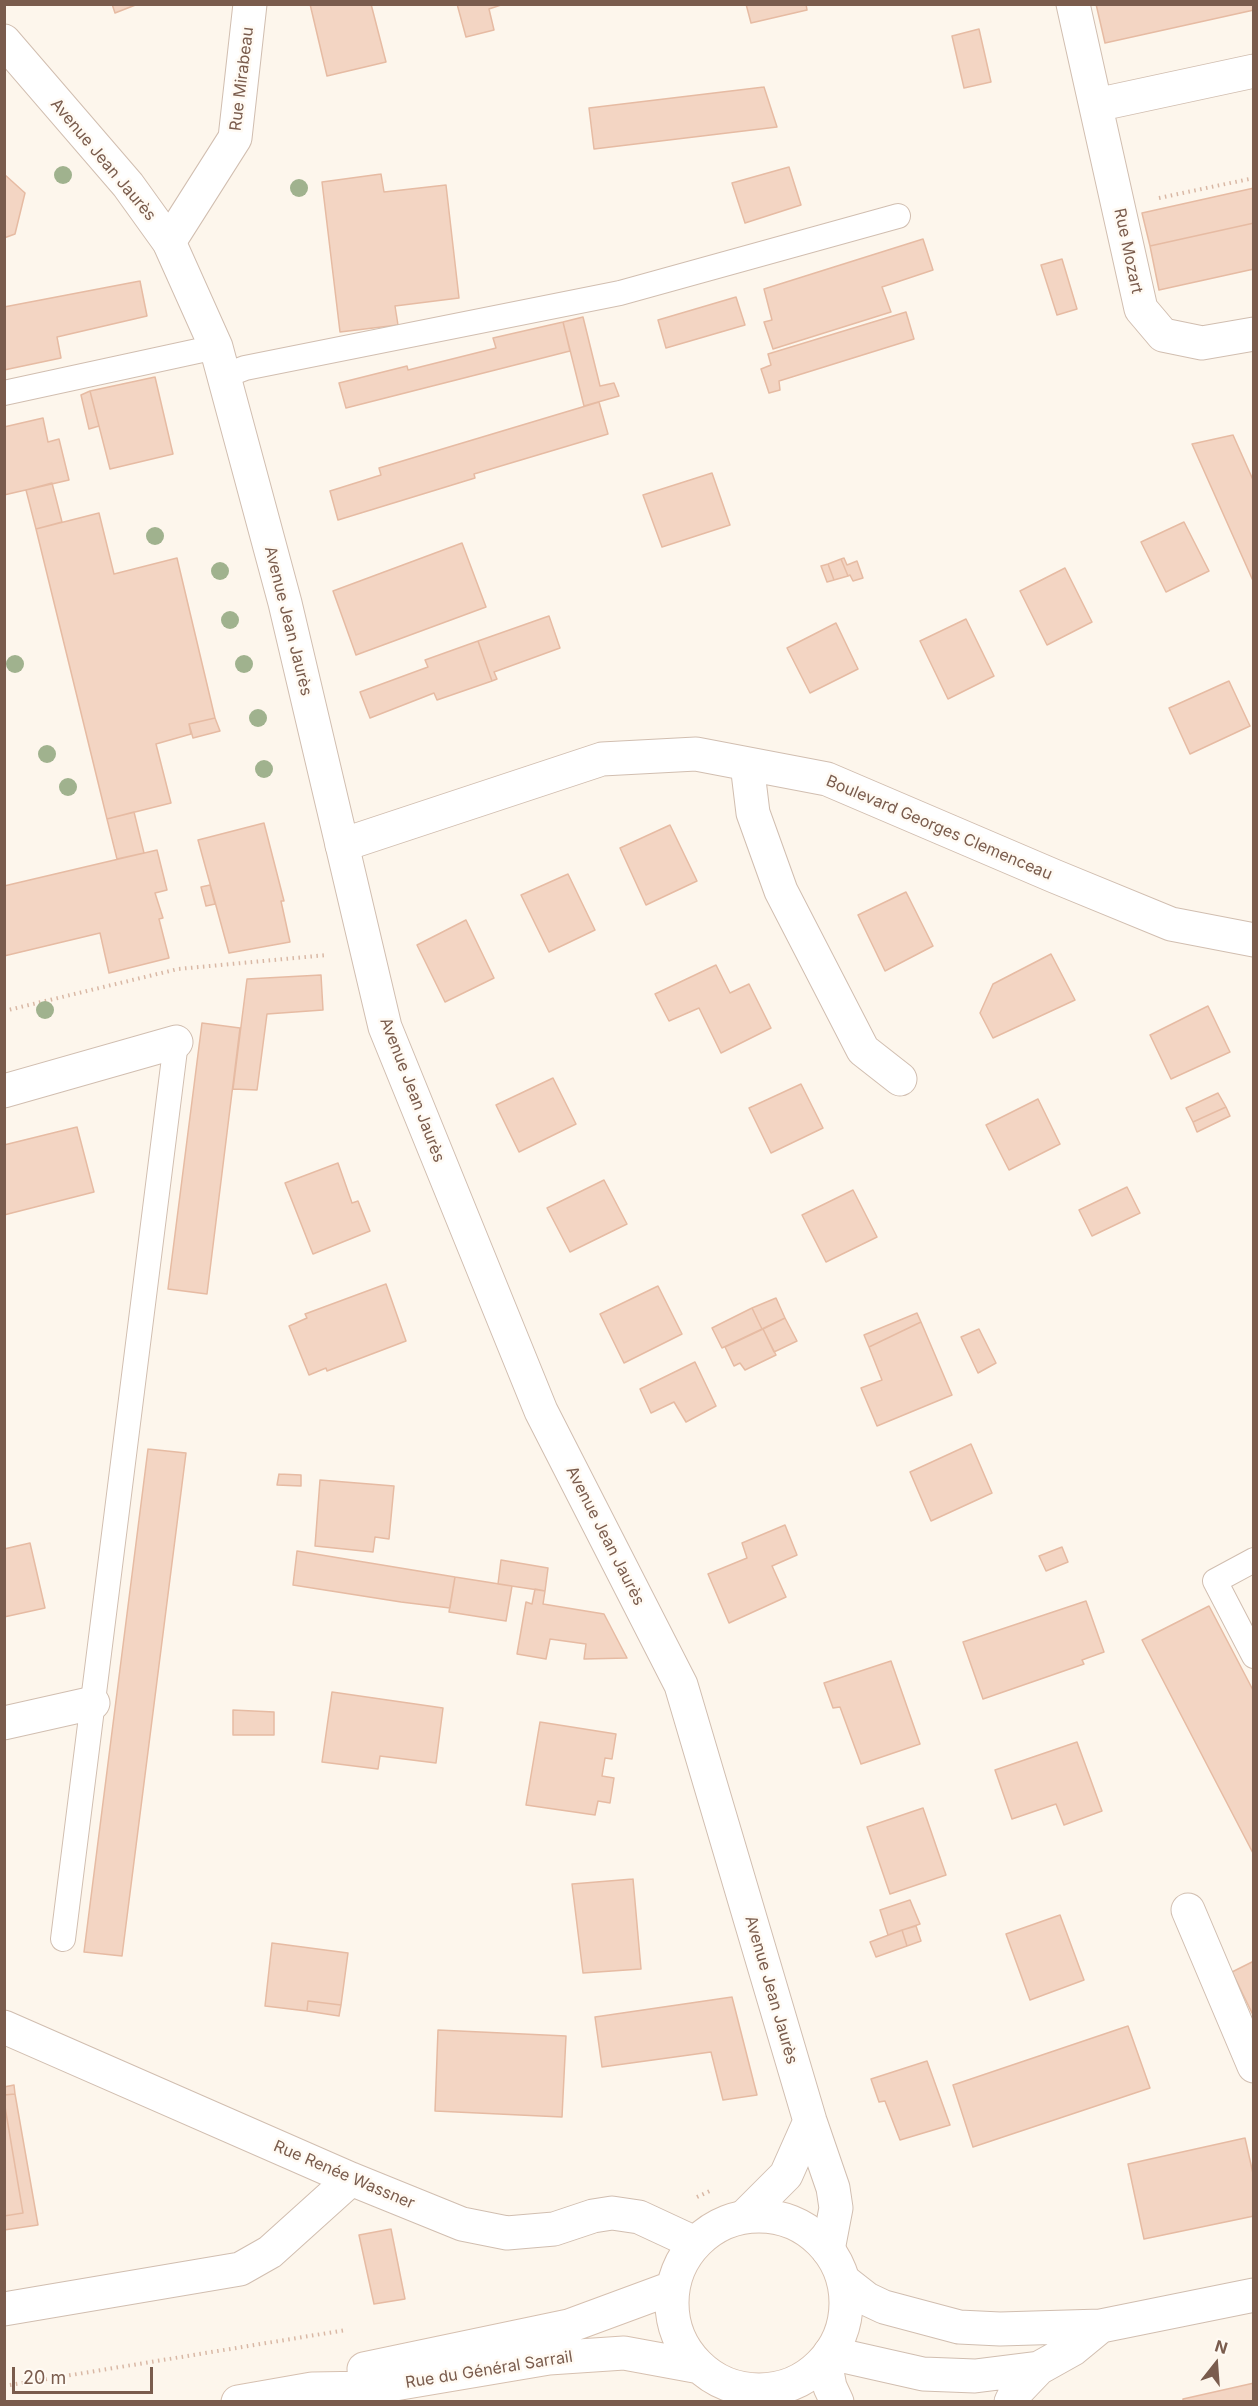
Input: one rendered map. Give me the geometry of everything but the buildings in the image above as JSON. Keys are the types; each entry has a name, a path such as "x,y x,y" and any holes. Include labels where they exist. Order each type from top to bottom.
{"street":[{"name":"Rue Mirabeau","path":"169,242 236,138 250,4"},
{"name":"Rue Mozart","path":"1073,4 1141,309 1162,335 1202,343 1254,334"},
{"name":"Avenue Jean Jaurès","path":"4,41 16,61 128,185 169,242 220,362 285,603 385,1027 541,1411 681,1685 810,2121 833,2188 836,2208 828,2250"},
{"path":"1096,105 1254,71"},
{"name":"Boulevard Georges Clemenceau","path":"342,845 602,759 696,754 827,779 1043,872 1171,924 1254,940"},
{"path":"747,764 753,813 781,891 864,1050 900,1079"},
{"path":"4,1090 176,1042"},
{"path":"4,1723 93,1703"},
{"path":"1188,1910 1254,2066"},
{"name":"Rue Renée Wassner","path":"4,2026 351,2179 462,2224 507,2233 554,2229 593,2216 612,2213 639,2217 695,2243"},
{"path":"745,2216 786,2175 810,2121"},
{"path":"4,2309 240,2269 270,2252 351,2179"},
{"path":"745,2216 776,2217 805,2229 828,2250 838,2265 844,2281 847,2309 840,2337 827,2357 804,2379 758,2396 723,2384 700,2367 682,2345 672,2317 672,2288 680,2264 695,2243 718,2225 745,2216"},
{"path":"844,2281 867,2299 884,2307 960,2327 1000,2330 1101,2326 1254,2295"},
{"name":"Rue du Général Sarrail","path":"238,2402 312,2388 371,2366 569,2326 672,2288"},
{"path":"1011,2402 1016,2392 1039,2368 1073,2349 1101,2326"},
{"name":"Rue du Général Sarrail","path":"312,2388 371,2388 549,2358 624,2353 700,2367"},
{"path":"827,2357 923,2374 975,2376 1039,2368"},
{"path":"827,2357 830,2387 837,2402"}],"lane":[{"path":"4,393 220,362 245,368 620,293 898,216"},
{"path":"63,1939 176,1042"},
{"path":"1254,1560 1215,1581 1254,1656"}],"path":[{"path":"1152,200 1254,178"},
{"path":"4,1011 178,969 367,951"},
{"path":"660,2226 685,2204 714,2188"},
{"path":"4,2386 353,2329"}]}
